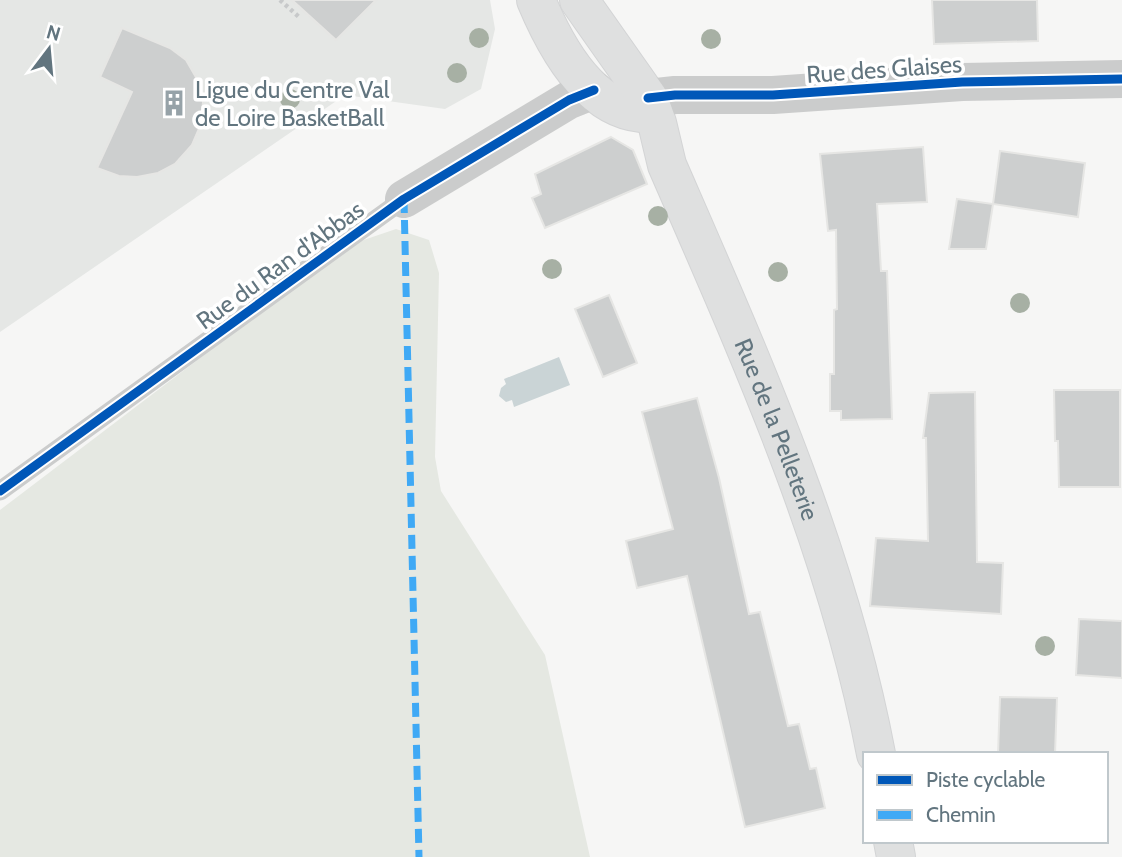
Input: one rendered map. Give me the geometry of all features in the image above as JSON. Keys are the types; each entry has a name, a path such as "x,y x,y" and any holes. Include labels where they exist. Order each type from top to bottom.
{"main road":[{"path":"536,0 550,35 581,79 613,106 637,114 651,105"},
{"name":"Rue de la Pelleterie","path":"579,0 651,105 667,165 738,326 785,443 839,600 876,752"}],"street":[{"name":"Rue des Glaises","path":"651,105 675,94 773,95 962,82 1122,79"},
{"name":"Rue du Ran d'Abbas","path":"404,199 569,100 594,90"}],"lane":[{"name":"Rue du Ran d'Abbas","path":"0,491 404,199"}],"path":[{"path":"281,0 299,17"}],"shaded area":[{"path":"0,0 490,0 495,29 481,89 445,109 345,95 0,332"},
{"path":"396,229 429,240 439,273 435,457 441,491 545,655 590,857 0,857 0,510 349,245"},
{"path":"559,357 570,385 514,407 512,400 506,402 499,396 501,388 506,384 504,379"}],"building":[{"path":"292,0 376,0 336,40"},
{"path":"932,0 1037,0 1038,41 934,44"},
{"name":"Ligue du Centre Val de Loire BasketBall","path":"122,28 170,48 186,60 197,79 203,102 201,124 192,145 175,164 158,173 137,177 119,176 97,168 132,92 100,77"},
{"path":"611,137 633,150 647,184 545,228 532,198 541,194 535,174"},
{"path":"923,147 927,202 877,204 881,271 887,271 892,419 841,420 841,411 830,411 830,374 834,374 834,310 837,309 836,230 828,231 820,154"},
{"path":"1000,151 1085,163 1078,217 993,204"},
{"path":"957,199 993,204 986,249 949,249"},
{"path":"609,295 637,363 603,377 575,309"},
{"path":"1054,390 1120,390 1120,487 1059,487"},
{"path":"975,392 977,562 1003,563 1001,614 870,606 876,538 928,541 926,438 923,438 929,393"},
{"path":"697,398 719,478 749,614 760,612 788,726 799,724 810,769 816,768 825,808 745,827 687,576 637,588 626,541 673,529 642,412"},
{"path":"1079,619 1122,621 1122,678 1076,675"},
{"path":"1000,697 1057,698 1055,752 998,752"}],"marked path":[{"path":"404,199 419,857"}],"cycle path":[{"path":"648,98 675,95 773,95 962,82 1122,79"},
{"path":"0,491 404,199 569,100 594,90"}],"place":[{"name":"Ligue du Centre Val de Loire BasketBall","path":"174,103"}]}
